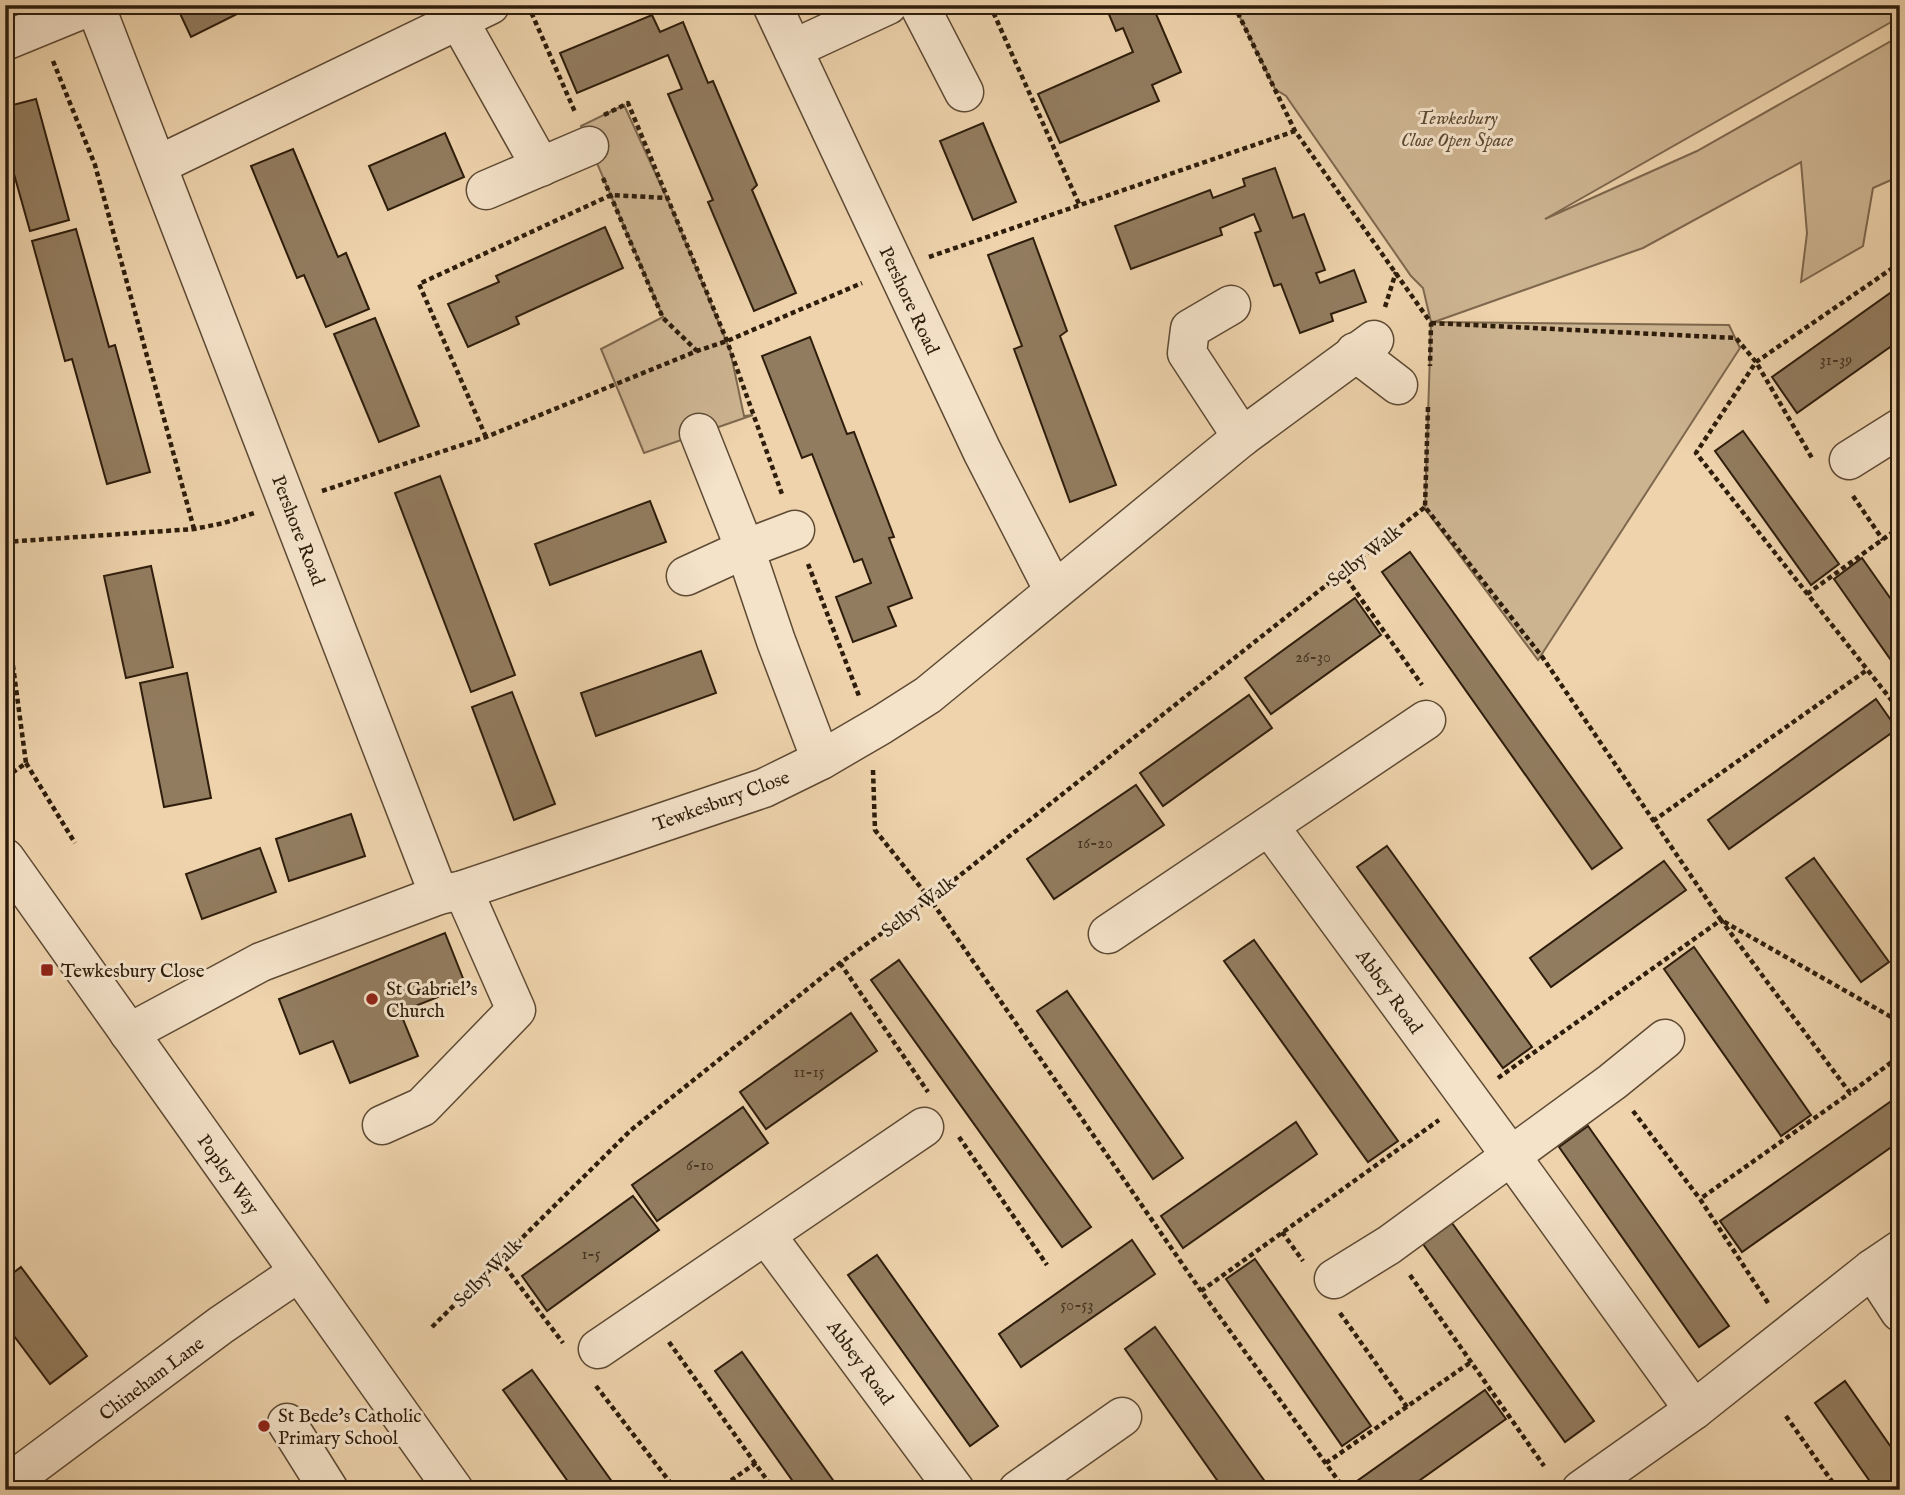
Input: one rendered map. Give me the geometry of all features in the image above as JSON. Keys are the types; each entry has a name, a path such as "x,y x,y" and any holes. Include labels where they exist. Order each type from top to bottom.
{"street":[{"name":"Pershore Road","path":"30,31 94,5 288,502 451,892 516,1010 422,1107 382,1125"},
{"name":"Pershore Road","path":"772,5 982,451 1054,591"},
{"path":"793,49 888,5"},
{"path":"919,5 964,92"},
{"path":"158,165 475,13 541,167"},
{"path":"486,190 541,167 585,136"},
{"path":"1231,305 1190,329 1187,353 1242,438"},
{"name":"Tewkesbury Close","path":"129,1033 261,962 451,892 764,788 821,760 928,695 1242,438 1364,346 1418,387"},
{"path":"699,433 745,549 821,760"},
{"path":"1842,465 1896,438"},
{"path":"686,576 794,530"},
{"path":"1108,934 1269,826 1425,704"},
{"name":"Abbey Road","path":"1269,826 1694,1410"},
{"name":"Popley Way","path":"5,858 454,1490"},
{"path":"1325,1284 1389,1245 1612,1083 1665,1040"},
{"path":"598,1349 924,1127"},
{"name":"Abbey Road","path":"766,1235 954,1490"},
{"path":"1581,1490 1694,1410 1886,1260 1900,1312"},
{"name":"Chineham Lane","path":"12,1471 299,1272"},
{"path":"1018,1490 1122,1417"},
{"path":"286,1423 330,1490"}],"path":[{"path":"528,5 663,318 697,351"},
{"path":"990,5 1079,204"},
{"path":"1234,5 1295,131 1431,323 1418,387 1424,507 1542,658 1721,920 1850,1093"},
{"path":"30,31 95,165 194,529"},
{"path":"585,136 628,103 727,341 794,530 862,702 881,725 873,771 875,830 930,899 1201,1291 1345,1490"},
{"path":"5,542 194,529 224,523 486,437 727,341 896,269 1295,131"},
{"path":"486,437 419,284 611,195 667,198"},
{"path":"1900,263 1755,362 1696,453 1900,711"},
{"path":"1431,323 1736,338 1755,362 1823,477 1842,465 1883,540"},
{"name":"Selby Walk","path":"432,1327 631,1130 840,963 930,899 1424,507"},
{"path":"1807,594 1900,527"},
{"path":"1342,572 1425,704"},
{"path":"5,606 26,764 75,843"},
{"path":"1653,821 1867,670"},
{"path":"6,776 26,764"},
{"path":"1721,920 1900,1022"},
{"path":"1201,1291 1721,920"},
{"path":"1700,1199 1900,1056"},
{"path":"1612,1083 1700,1199 1768,1303"},
{"path":"1282,1232 1325,1284 1407,1406"},
{"path":"1389,1245 1544,1466"},
{"path":"649,1314 774,1490"},
{"path":"1326,1463 1471,1362"},
{"path":"1786,1416 1838,1490"},
{"path":"717,1490 756,1463"}],"green space":[{"name":"Tewkesbury Close Open Space","path":"1234,5 1900,5 1900,17 1545,219 1697,151 1900,36 1900,176 1873,188 1863,246 1801,282 1807,233 1801,162 1643,248 1434,322 1729,325 1740,348 1538,660 1425,509 1431,322 1423,288 1411,276 1286,96 1275,89"},
{"path":"624,105 673,212 730,350 744,416 753,415 644,453 601,349 663,317 581,126"}],"building":[{"path":"176,5 255,5 191,37"},
{"path":"1105,5 1160,5 1163,11 1156,14 1181,72 1152,85 1159,101 1060,143 1038,94 1133,52 1123,28 1116,31"},
{"path":"652,15 660,32 683,22 708,83 713,81 757,185 752,190 796,293 754,311 708,202 713,200 668,94 682,89 668,55 577,93 560,53"},
{"path":"36,99 69,220 30,231 5,142 5,107"},
{"path":"983,123 1016,202 973,220 940,141"},
{"path":"445,133 464,177 388,210 369,166"},
{"path":"293,149 338,257 346,253 369,309 326,327 304,275 297,278 251,166"},
{"path":"1275,168 1293,218 1304,214 1325,270 1316,273 1320,283 1354,270 1366,302 1331,314 1333,321 1300,333 1281,284 1274,286 1255,233 1261,231 1254,214 1220,228 1222,235 1131,269 1115,226 1210,190 1213,198 1245,186 1243,179"},
{"path":"605,227 623,268 516,317 519,324 468,347 448,304 499,282 496,276"},
{"path":"76,229 109,347 115,345 150,472 107,484 72,359 65,361 32,241"},
{"path":"1033,238 1067,331 1060,336 1116,485 1070,502 1014,349 1022,346 988,255"},
{"path":"1900,286 1900,340 1797,413 1772,377"},
{"path":"375,318 419,426 379,442 334,334"},
{"path":"810,337 847,434 854,432 894,537 889,538 912,598 888,607 896,626 853,642 836,597 871,583 862,559 854,562 812,454 802,458 762,356"},
{"path":"1743,431 1839,564 1811,585 1715,451"},
{"path":"440,476 515,675 471,692 395,493"},
{"path":"650,501 666,542 550,585 535,544"},
{"path":"1410,552 1622,848 1592,869 1382,572"},
{"path":"1862,558 1900,612 1900,673 1834,579"},
{"path":"151,566 173,667 126,678 104,576"},
{"path":"1355,598 1381,635 1271,714 1245,678"},
{"path":"701,651 716,693 596,736 581,693"},
{"path":"187,673 211,798 164,807 140,683"},
{"path":"512,692 555,804 514,820 472,707"},
{"path":"1249,695 1272,728 1163,806 1140,773"},
{"path":"1876,699 1897,729 1729,849 1708,820"},
{"path":"1136,785 1164,825 1054,899 1027,859"},
{"path":"351,814 365,856 289,881 276,839"},
{"path":"1387,846 1532,1047 1503,1068 1357,867"},
{"path":"260,848 276,892 202,919 186,874"},
{"path":"1814,858 1889,962 1861,982 1786,878"},
{"path":"1664,861 1686,890 1551,987 1530,958"},
{"path":"445,933 466,986 400,1012 418,1056 350,1083 333,1041 300,1054 279,999"},
{"path":"1254,940 1398,1141 1368,1162 1224,961"},
{"path":"1694,947 1811,1115 1781,1136 1664,969"},
{"path":"899,960 1091,1227 1062,1247 871,980"},
{"path":"1067,991 1183,1158 1153,1179 1037,1011"},
{"path":"851,1013 877,1051 766,1129 740,1092"},
{"path":"1900,1095 1900,1141 1742,1252 1720,1221"},
{"path":"743,1107 768,1143 657,1221 632,1185"},
{"path":"1296,1122 1317,1154 1183,1248 1161,1216"},
{"path":"1588,1126 1729,1326 1699,1347 1559,1147"},
{"path":"633,1196 659,1230 547,1311 522,1276"},
{"path":"1452,1223 1594,1421 1565,1442 1423,1244"},
{"path":"1132,1240 1155,1274 1021,1367 999,1334"},
{"path":"877,1255 998,1426 970,1446 848,1275"},
{"path":"1255,1259 1371,1426 1342,1446 1226,1279"},
{"path":"21,1267 87,1356 50,1384 5,1324 5,1279"},
{"path":"1155,1327 1271,1490 1224,1490 1125,1349"},
{"path":"742,1352 840,1490 799,1490 715,1371"},
{"path":"532,1370 618,1490 574,1490 503,1390"},
{"path":"1845,1381 1900,1460 1900,1490 1876,1490 1815,1403"},
{"path":"1485,1390 1506,1419 1406,1490 1353,1490 1350,1486"}],"place":[{"name":"Tewkesbury Close","path":"47,970"},
{"name":"St Gabriel's Church","path":"372,999"},
{"name":"St Bede's Catholic Primary School","path":"264,1426"}]}
